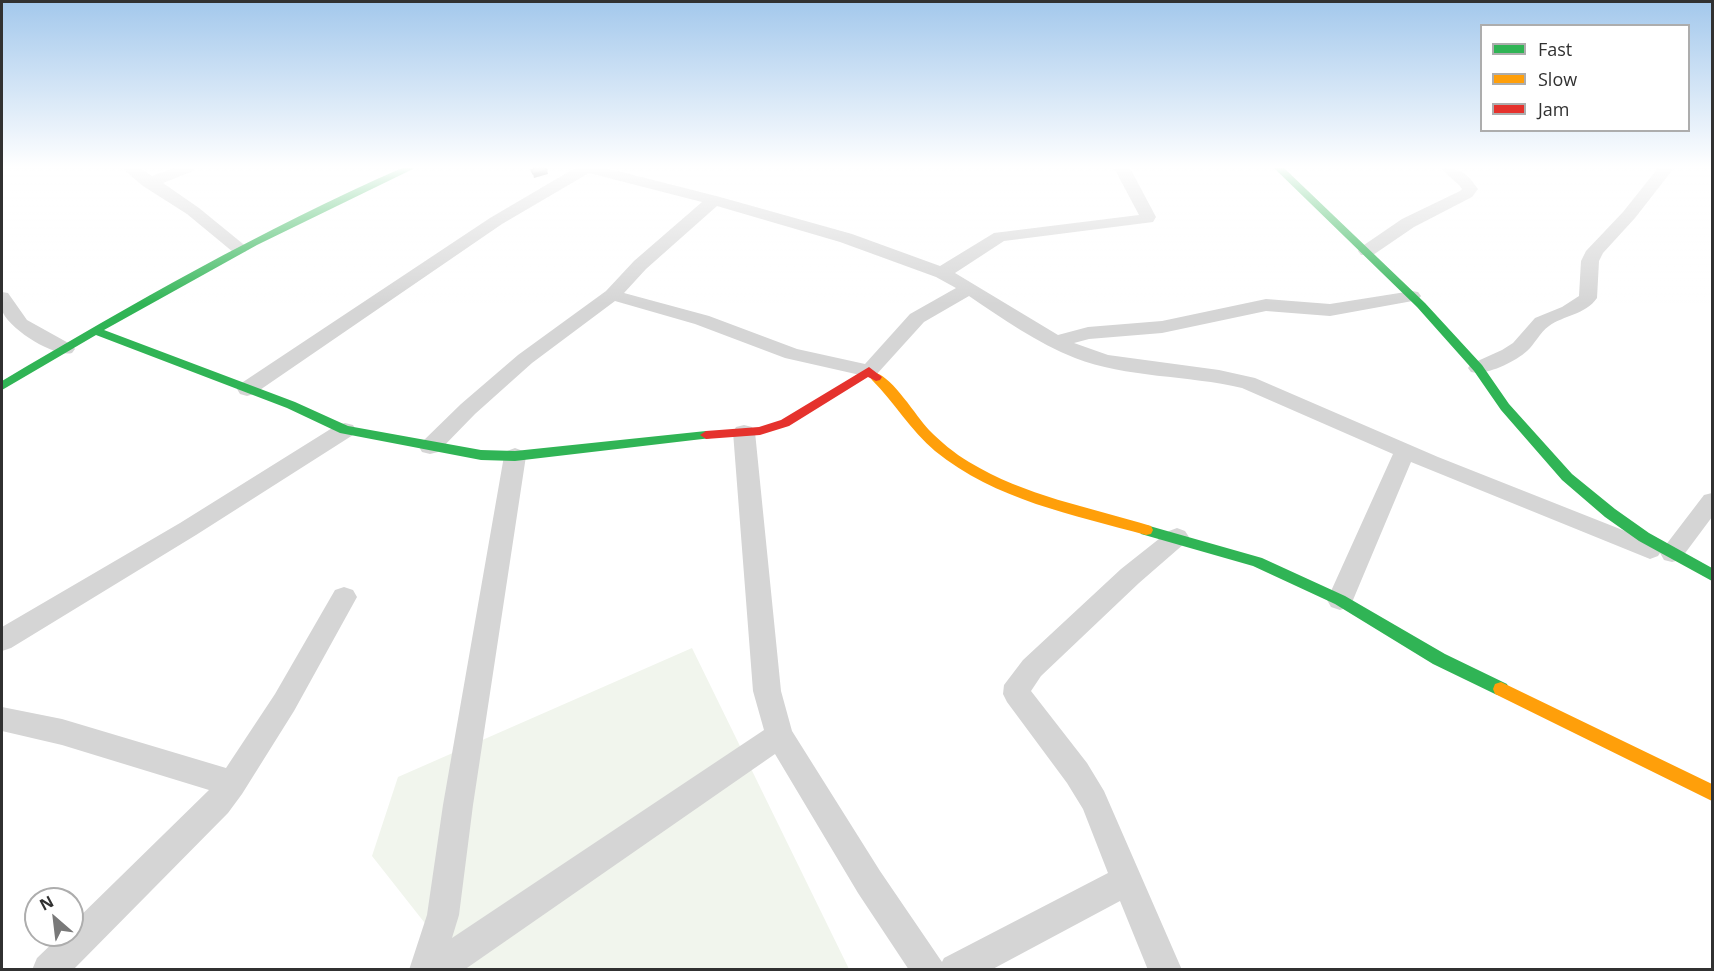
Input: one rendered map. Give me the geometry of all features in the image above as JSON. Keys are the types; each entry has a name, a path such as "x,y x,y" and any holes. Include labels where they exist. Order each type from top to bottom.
{"street":[{"path":"195,213 239,249"},
{"path":"2,386 239,249 310,213"},
{"path":"248,389 468,240 512,213"},
{"path":"430,447 468,409 525,359 612,295 640,265 699,213"},
{"path":"760,213 846,238 942,273 969,288 1018,322 1082,354 1107,361 1219,376 1248,383 1405,451 1707,573"},
{"path":"942,273 1000,237 1147,219 1146,213"},
{"path":"1327,213 1412,296 1478,368 1505,407 1567,477 1610,513 1707,573"},
{"path":"1367,251 1408,223 1427,213"},
{"path":"1478,368 1509,354 1520,347 1542,322 1569,311 1588,298 1590,261 1595,252 1630,213"},
{"path":"95,331 313,414 345,430 481,455 515,456 669,438 760,431 785,423 869,371 917,318 969,288"},
{"path":"612,295 702,320 792,354 869,371 888,387 920,429 949,456 984,479 1008,489 1257,562 1340,600 1439,659 1713,793"},
{"path":"1054,342 1088,333 1162,327 1266,305 1330,310 1412,296"},
{"path":"2,297 20,324 65,349"},
{"path":"2,640 178,535 345,430"},
{"path":"744,432 767,691 779,735 869,882 929,969"},
{"path":"1340,600 1405,451"},
{"path":"426,969 443,915 460,793 515,456"},
{"path":"1672,553 1713,501"},
{"path":"1164,969 1094,801 1077,773 1023,705 1017,694 1017,685 1130,576 1177,537"},
{"path":"49,969 217,803 232,784 296,682 344,597"},
{"path":"2,719 62,732 232,784"},
{"path":"434,969 779,735"},
{"path":"956,969 1127,880"}],"shaded area":[{"path":"692,648 849,969 461,969 372,856 398,777"}],"traffic: fast":[{"path":"2,386 202,270 311,213"},
{"path":"1326,213 1421,305 1478,368 1505,407 1567,477 1610,513 1644,537 1712,575"},
{"path":"95,331 291,405 345,430 481,455 515,456 706,435"},
{"path":"1146,530 1257,562 1340,600 1439,659 1501,689"}],"traffic: slow":[{"path":"876,377 931,440 963,464 987,478 1038,499 1146,530"},
{"path":"1501,689 1712,793"}],"traffic: jam":[{"path":"706,435 760,431 785,423 869,371 876,377"}]}
